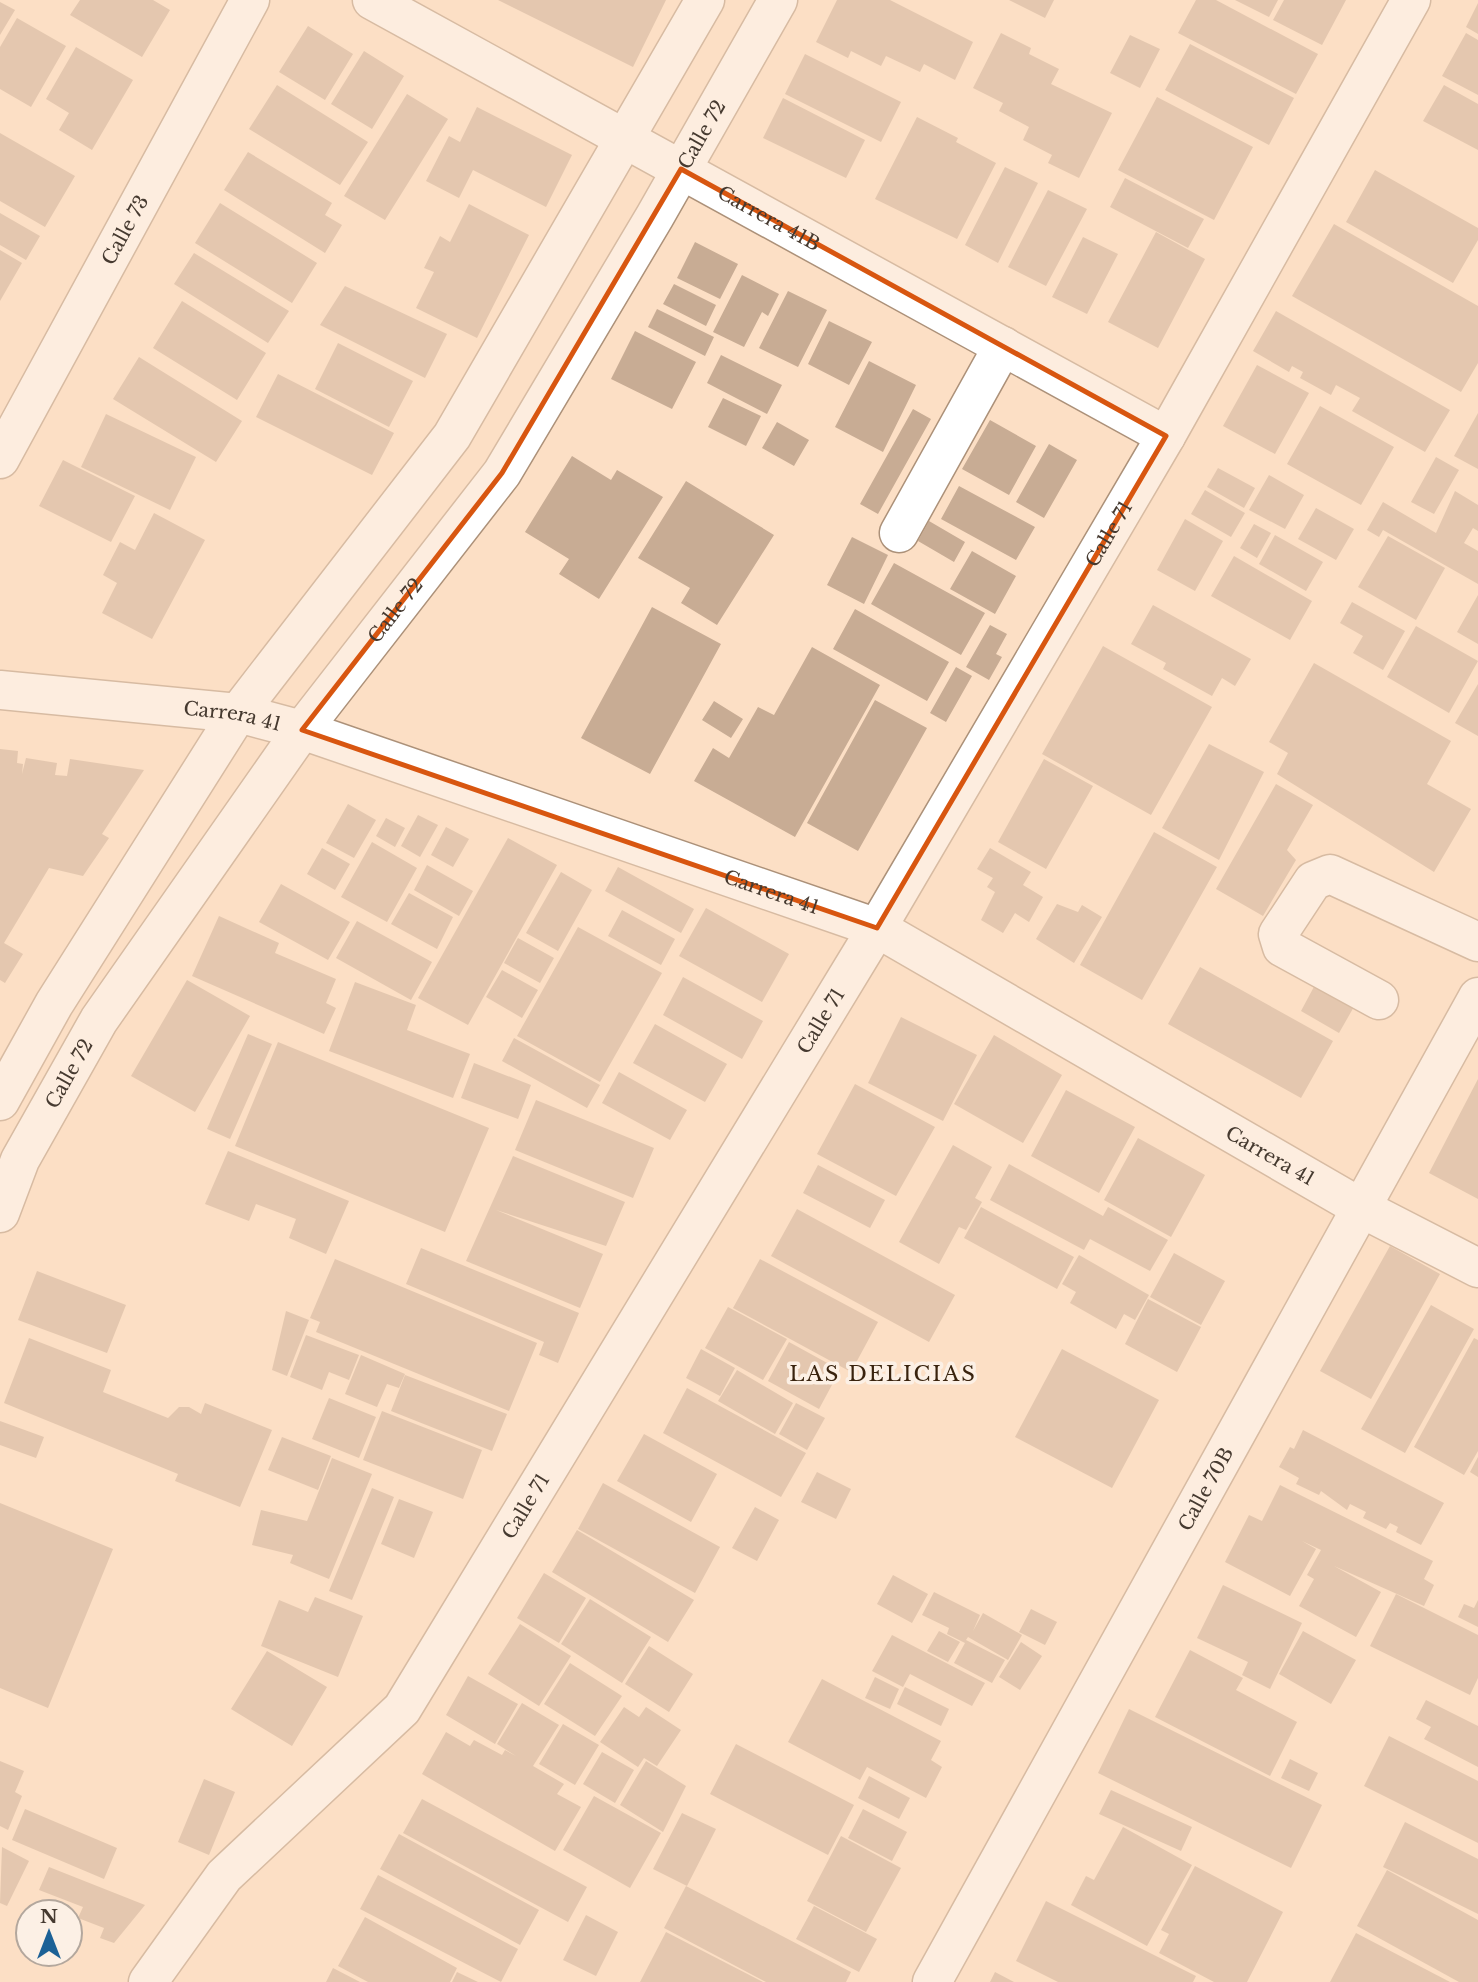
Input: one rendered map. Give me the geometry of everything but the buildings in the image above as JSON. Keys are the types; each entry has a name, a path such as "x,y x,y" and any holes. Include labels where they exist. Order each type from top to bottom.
{"street":[{"name":"Calle 73","path":"0,458 250,0"},
{"name":"Carrera 41B","path":"372,0 1166,436"},
{"path":"0,1101 54,1004 238,713 452,436 705,0"},
{"name":"Calle 72","path":"0,1213 20,1160 99,1020 302,730 502,474 778,0"},
{"name":"Calle 71","path":"148,1982 224,1876 401,1709 877,928 1166,436 1411,0"},
{"path":"899,533 1003,346"},
{"name":"Carrera 41","path":"0,690 238,713 302,730 877,928 1363,1209 1478,1268"},
{"path":"1379,1000 1282,947 1278,934 1313,881 1330,874 1478,942"},
{"name":"Calle 70B","path":"932,1982 1363,1209 1478,997"}],"highlighted area":[{"path":"681,169 1166,436 877,928 302,730 502,473"}],"district":[{"name":"LAS DELICIAS","path":"883,1374"}]}
